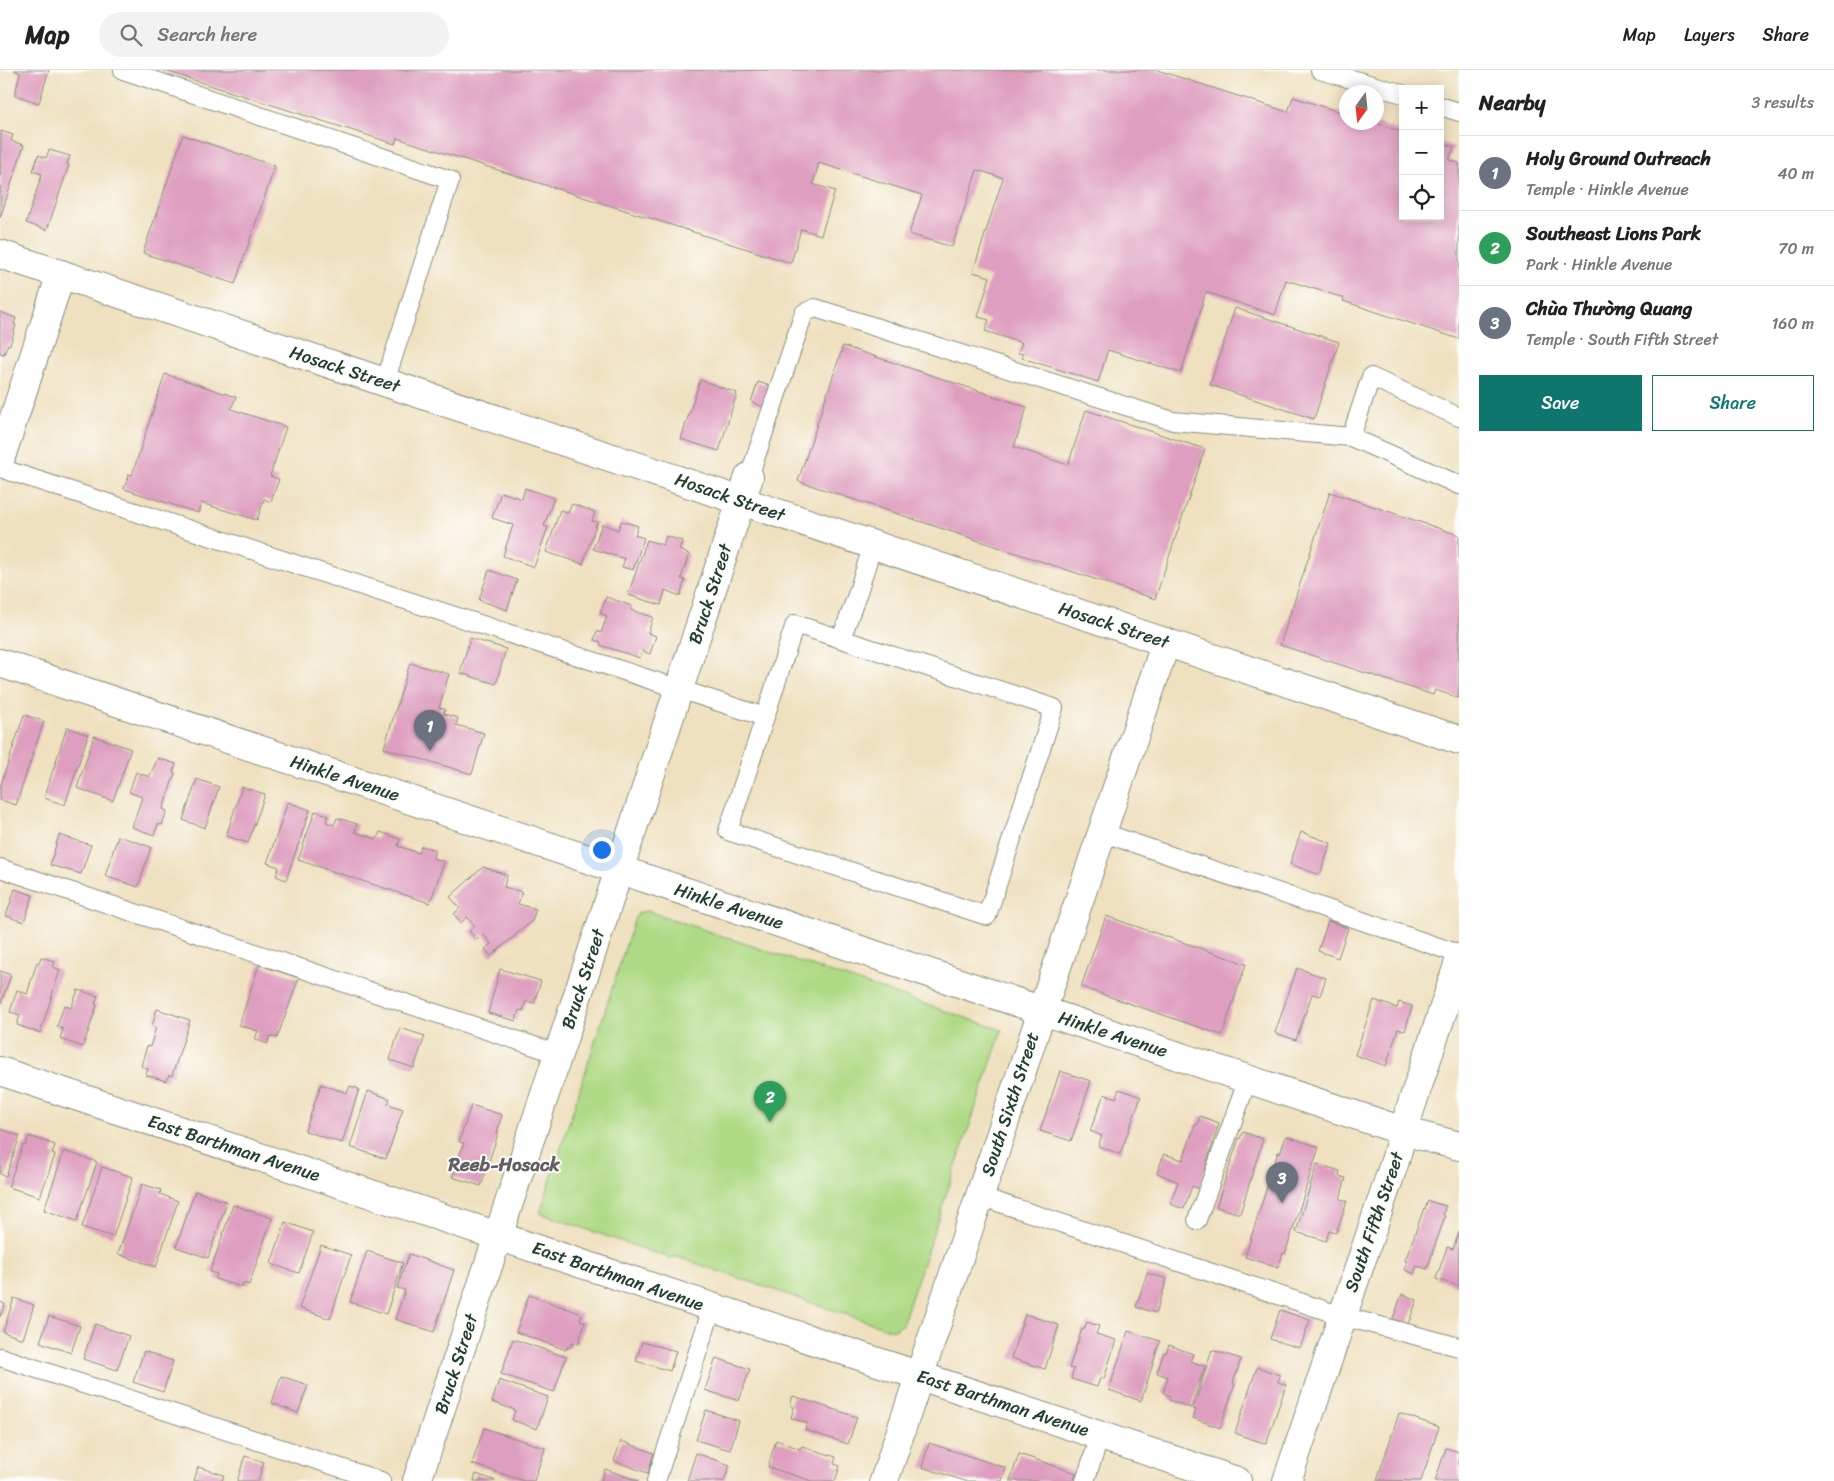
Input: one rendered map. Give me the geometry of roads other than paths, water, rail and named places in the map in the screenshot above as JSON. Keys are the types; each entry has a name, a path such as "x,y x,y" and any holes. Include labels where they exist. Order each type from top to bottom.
{"street":[{"name":"Hosack Street","path":"0,254 385,382 745,489 873,544 1459,740"},
{"path":"0,460 61,274"},
{"name":"Bruck Street","path":"417,1481 745,489"},
{"name":"South Sixth Street","path":"884,1481 1166,642"},
{"name":"Hinkle Avenue","path":"0,663 1403,1131 1459,1146"},
{"name":"South Fifth Street","path":"1287,1481 1395,1161 1403,1131 1459,962"},
{"name":"East Barthman Avenue","path":"0,1070 1237,1481"}],"lane":[{"path":"123,70 450,180 385,382"},
{"path":"1320,70 1399,93"},
{"path":"1444,107 1459,112"},
{"path":"745,489 804,313 815,308 1173,421 1351,437 1459,485"},
{"path":"1351,437 1371,377 1459,417"},
{"path":"0,468 765,717"},
{"path":"841,639 873,544"},
{"path":"795,624 1054,708 987,916 728,831 765,717 795,624"},
{"path":"1101,832 1459,954"},
{"path":"0,868 558,1054"},
{"path":"1197,1220 1248,1079"},
{"path":"979,1196 1342,1316 1459,1347"},
{"path":"656,1481 712,1308"},
{"path":"0,1357 381,1481"},
{"path":"1085,1481 1100,1436"}],"place":[{"name":"Holy Ground Outreach","path":"430,751"},
{"name":"Southeast Lions Park","path":"770,1122"},
{"name":"Chùa Thường Quang","path":"1282,1203"}],"district":[{"name":"Reeb-Hosack","path":"504,1164"}]}
